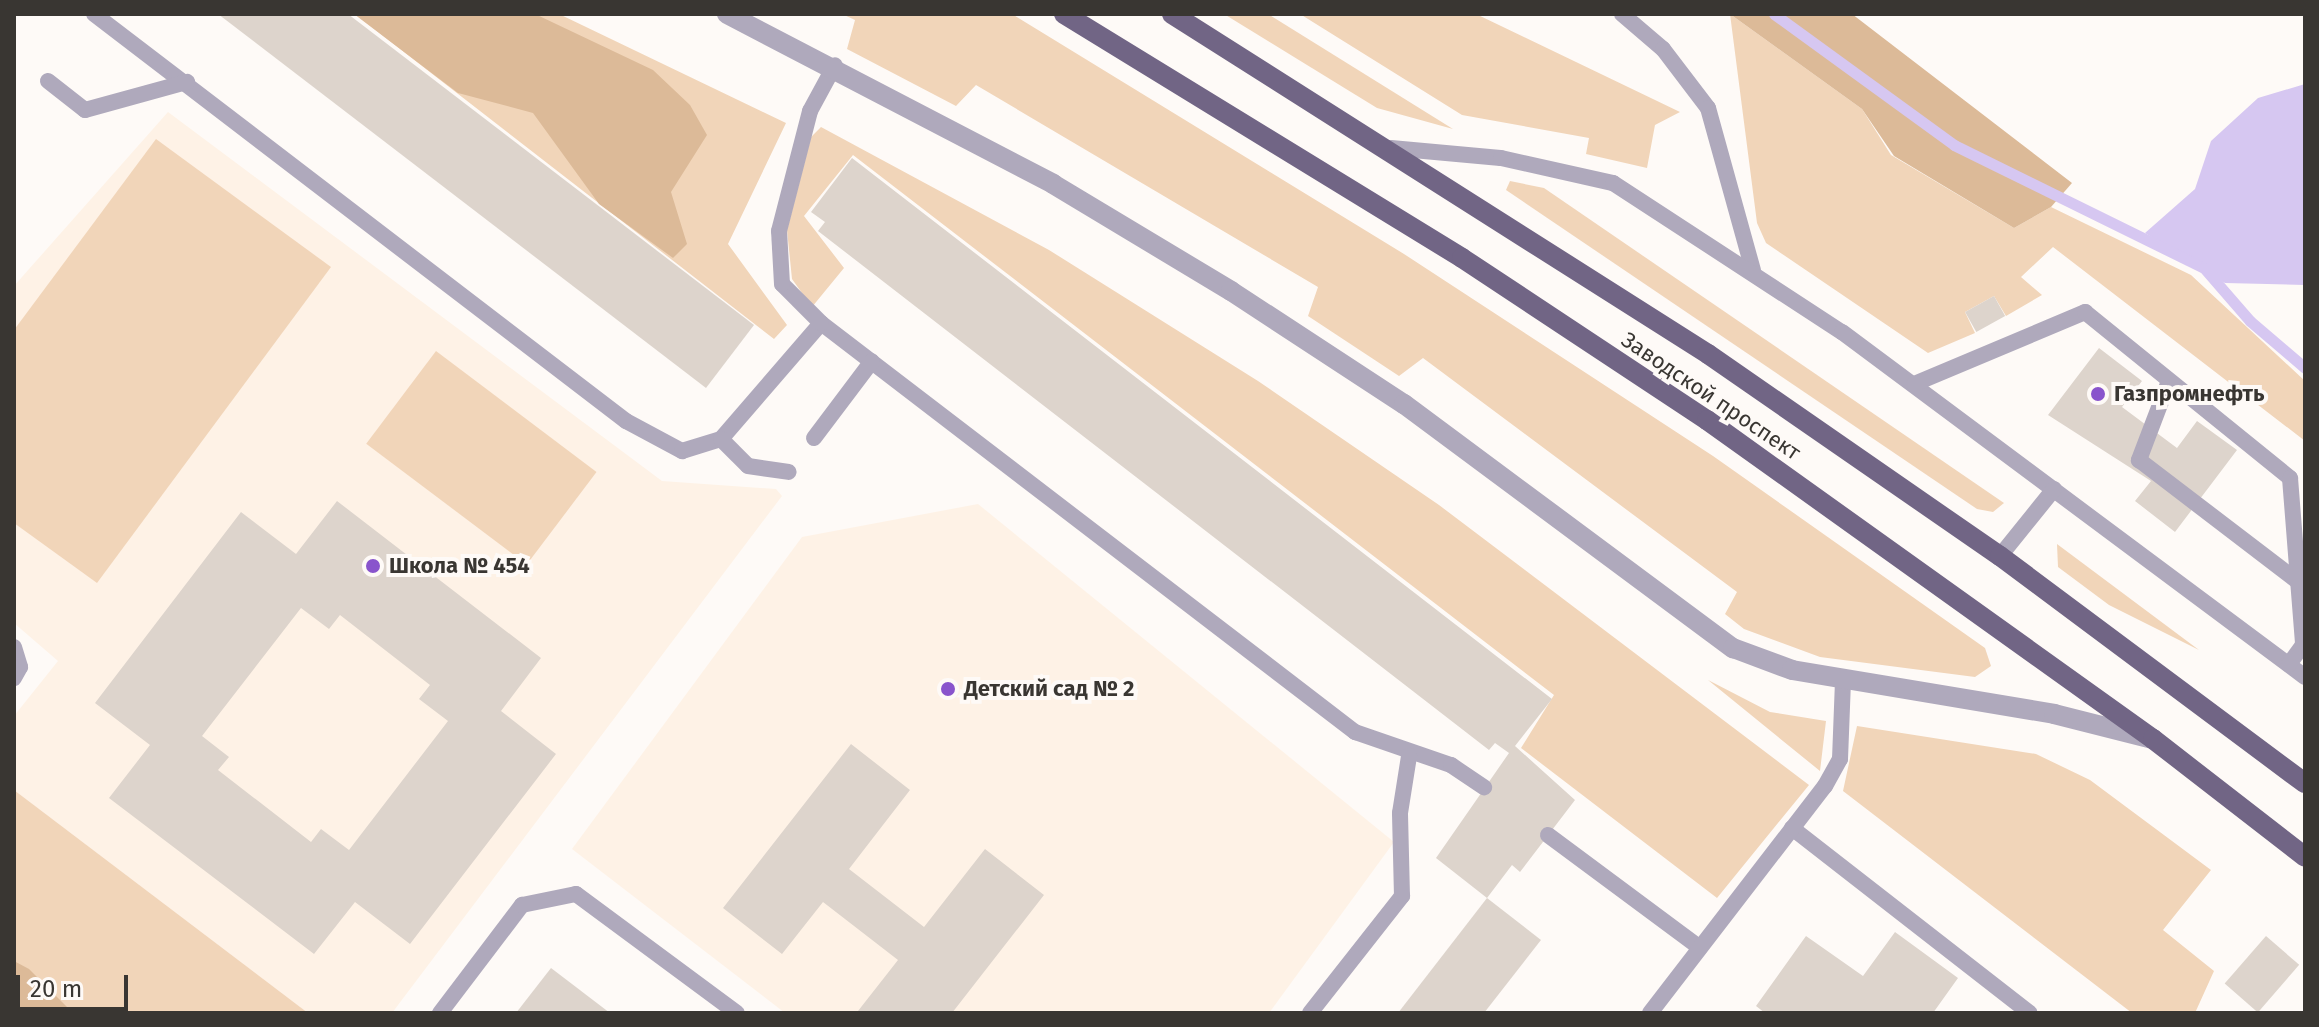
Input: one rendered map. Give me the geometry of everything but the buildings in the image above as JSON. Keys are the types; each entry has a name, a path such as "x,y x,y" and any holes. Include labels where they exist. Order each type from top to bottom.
{"main road":[{"name":"Заводской проспект","path":"1064,14 1462,258 1707,420 2153,739 2305,857"},
{"name":"Заводской проспект","path":"1172,14 1391,148 2000,556 2305,783"}],"street":[{"path":"727,14 835,65 1231,291 1404,404 1733,648 1843,680 2054,714 2153,739"}],"lane":[{"path":"94,14 187,82 626,421 682,451 721,439 821,323"},
{"path":"1622,14 1663,49 1708,108 1753,270"},
{"path":"835,65 810,111 779,231 782,284 821,323 1355,732 1409,756 1451,765 1484,787"},
{"path":"48,81 85,110 187,82"},
{"path":"1391,148 1501,158 1613,183 1753,270 1914,384 2305,677"},
{"path":"1914,384 2085,312 2290,478 2303,645 2289,664"},
{"path":"814,438 872,361"},
{"path":"2169,381 2139,460 2297,581"},
{"path":"721,439 748,466 789,472"},
{"path":"2000,556 2054,489"},
{"path":"14,647 20,667 14,678"},
{"path":"1650,1013 1792,828 1840,759 1843,680"},
{"path":"1310,1013 1402,896 1400,813 1409,756"},
{"path":"1792,828 2030,1013"},
{"path":"1548,835 1700,948"},
{"path":"440,1013 457,982 522,905 576,894 737,1013"}],"shaded area":[{"path":"354,14 535,14 653,70 690,105 707,135 671,192 687,244 673,258 599,204 533,113 458,93"},
{"path":"355,14 559,14 786,123 728,244 787,325 774,339"},
{"path":"842,14 1012,14 1404,254 1713,456 1985,648 1991,666 1975,677 1820,657 1744,629 1725,614 1737,592 1423,358 1399,376 1308,316 1318,287 976,85 956,106 847,49 855,20"},
{"path":"1224,14 1268,14 1453,129 1377,108"},
{"path":"1300,14 1476,14 1680,112 1655,125 1647,168 1586,154 1589,138 1462,115"},
{"path":"1730,14 1862,109 1891,155 2014,228 2051,207 2191,275 2305,381 2305,441 2053,247 2021,277 2042,295 2006,316 1994,296 1965,312 1975,333 1928,353 1766,243 1757,223"},
{"path":"1730,14 1852,14 2072,183 2051,207 2014,228 1894,156 1862,109"},
{"path":"2305,84 2305,285 2225,283 2145,233 2195,189 2211,141 2258,98"},
{"name":"Школа № 454","path":"168,112 662,481 776,489 782,496 392,1013 308,1013 14,790 14,716 58,661 14,623 14,286"},
{"path":"821,127 1049,250 1258,381 1439,505 1809,785 1717,898 1521,748 1554,695 853,155 804,216 844,268 812,307 792,279 787,230 811,137"},
{"path":"156,139 331,267 97,583 14,523 14,330"},
{"path":"1510,181 1544,188 2004,503 1993,512 1977,509 1506,190"},
{"path":"436,351 597,472 527,565 366,444"},
{"name":"Детский сад № 2","path":"978,504 1394,842 1269,1013 785,1013 572,849 802,537"},
{"path":"2057,544 2199,650 2109,605 2058,567"},
{"path":"1708,680 1770,712 1826,721 1820,771"},
{"path":"1857,726 2036,754 2090,780 2211,870 2163,930 2214,971 2195,1013 2132,1013 1843,791"},
{"path":"14,790 308,1013 73,1013 14,961"},
{"path":"14,961 29,969 73,1013 14,1013"}],"waterway":[{"path":"1774,14 1954,145 2202,267"},
{"path":"2204,268 2250,321 2305,368"}],"place":[{"name":"Газпромнефть","path":"2098,394"},
{"name":"Школа № 454","path":"373,566"},
{"name":"Детский сад № 2","path":"948,689"}]}
